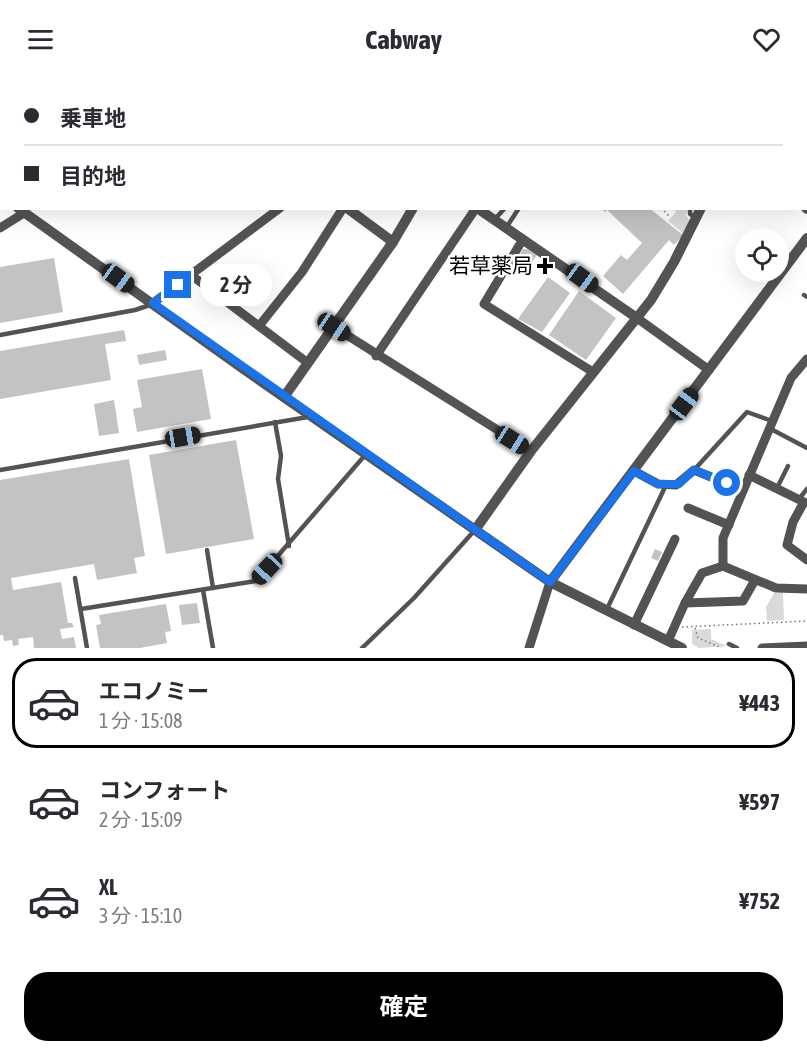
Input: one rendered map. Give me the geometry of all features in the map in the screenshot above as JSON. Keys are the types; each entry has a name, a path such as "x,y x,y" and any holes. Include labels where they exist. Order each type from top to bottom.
{"street":[{"path":"153,303 277,210"},
{"path":"259,326 302,272 344,210"},
{"path":"348,210 393,242"},
{"path":"284,397 393,242 412,210"},
{"path":"376,356 475,210"},
{"path":"479,210 709,370"},
{"path":"0,228 21,211 550,582 682,648"},
{"path":"475,530 531,452 637,318 663,281 695,212"},
{"path":"529,648 550,582 807,238"},
{"path":"523,239 484,303 593,372"},
{"path":"191,275 308,363"},
{"path":"334,327 376,356 531,452"},
{"path":"723,566 723,538 770,424 792,378 806,361"},
{"path":"634,471 658,484 666,485 679,484 694,470 743,490"},
{"path":"749,475 804,502 793,522 787,545 807,560"},
{"path":"688,508 729,525"},
{"path":"634,625 675,545"},
{"path":"668,641 699,575 723,566 776,588 807,589"},
{"path":"684,603 743,601 755,580"},
{"path":"762,648 807,645"}],"lane":[{"path":"494,220 503,210"},
{"path":"506,228 518,210"},
{"path":"0,335 135,310 153,303"},
{"path":"694,470 747,412 807,448"},
{"path":"0,470 311,416"},
{"path":"275,422 281,456 278,479 289,546"},
{"path":"81,609 256,581 289,546 366,454"},
{"path":"777,488 788,466"},
{"path":"605,611 666,485"},
{"path":"799,499 807,489"},
{"path":"362,648 414,598 475,530"},
{"path":"207,550 213,588"},
{"path":"75,578 87,648"},
{"path":"203,590 213,648"},
{"path":"729,644 737,648"}],"path":[{"path":"662,210 670,217"},
{"path":"678,628 807,621"},
{"path":"695,627 698,638 722,648"},
{"path":"710,648 712,644"}],"shaded area":[{"path":"675,210 687,210 686,215 690,221 684,234 668,221 676,212"},
{"path":"774,593 783,593 784,620 767,621 766,607"},
{"path":"711,629 711,639 727,646 699,648 692,644 692,630"}],"building":[{"path":"607,210 652,210 683,235 674,245 669,240 623,294 603,276 621,255 627,260 642,243"},
{"path":"523,249 537,255 532,262 520,254"},
{"path":"54,258 63,312 0,323 0,267"},
{"path":"543,261 550,266 547,272 539,267"},
{"path":"548,277 570,293 542,332 518,319"},
{"path":"579,291 616,318 586,360 549,335"},
{"path":"124,330 126,341 105,344 111,380 0,399 0,351"},
{"path":"165,350 167,360 139,365 137,355"},
{"path":"202,369 211,419 137,432 133,409 142,407 137,380"},
{"path":"114,400 119,433 99,436 94,404"},
{"path":"236,440 254,539 166,554 149,455"},
{"path":"129,459 145,556 134,558 137,573 97,580 94,564 11,578 13,590 61,582 68,623 72,623 74,627 60,629 62,639 74,637 76,648 34,648 33,637 18,639 19,645 13,646 12,640 4,641 3,635 0,635 0,480"},
{"path":"655,549 662,552 658,561 651,558"},
{"path":"197,603 200,623 182,625 179,605"},
{"path":"166,604 171,631 165,632 167,643 140,648 100,648 96,625 101,624 99,615"}],"place":[{"name":"若草薬局","path":"545,266"}],"route":[{"path":"178,285 153,303 242,368 550,582 634,471 658,484 679,484 694,470 727,483"}]}
